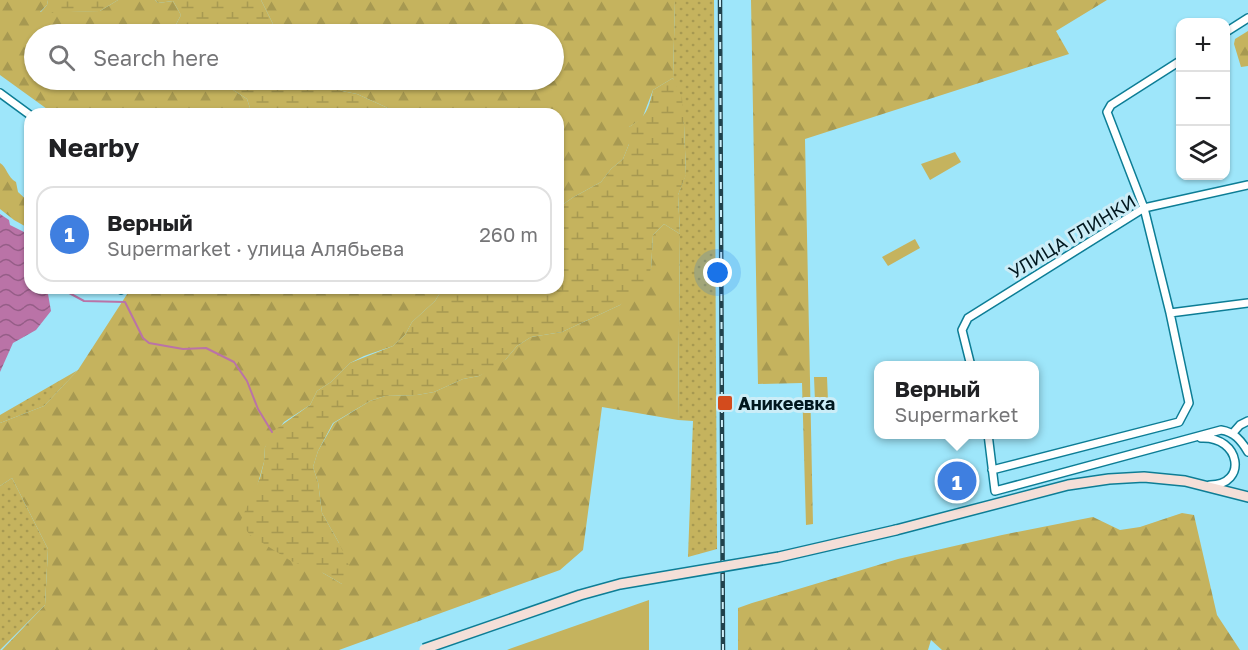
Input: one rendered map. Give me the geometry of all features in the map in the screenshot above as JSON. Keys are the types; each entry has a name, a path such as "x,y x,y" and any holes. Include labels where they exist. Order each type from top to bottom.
{"street":[{"path":"1230,29 1248,18"},
{"path":"992,470 1179,422 1189,403 1144,208 1107,112 1111,105 1176,64"},
{"path":"0,93 24,111"},
{"name":"УЛИЦА ГЛИНКИ","path":"970,361 962,330 968,318 1144,208 1248,185"},
{"path":"1170,313 1248,303"},
{"path":"1232,434 1240,425 1248,421"},
{"path":"988,439 995,491 1221,430 1238,437 1248,452"},
{"path":"1187,438 1210,437 1222,441 1230,446 1238,457 1240,470 1235,478 1226,484 1204,485"},
{"path":"423,650 580,595 620,584 779,557 896,530 1068,485 1144,477 1185,480 1248,497"}],"green space":[{"path":"0,0 48,0 47,5 40,12 100,11 118,0 155,0 158,3 173,1 181,15 176,24 24,24 24,90 233,90 247,99 250,108 46,108 0,75"},
{"path":"48,0 118,0 100,11 40,13"},
{"path":"155,0 261,0 273,24 176,24 181,15 173,1 158,3"},
{"path":"261,0 675,0 673,78 653,90 642,119 629,127 629,144 623,159 601,182 564,204 564,108 388,108 357,94 340,90 564,90 564,24 273,24"},
{"path":"675,0 714,0 717,549 688,557 693,421 678,420 680,234 678,195 686,174 684,125 673,78"},
{"path":"751,0 1107,0 1056,31 1069,54 805,139 813,524 806,525 802,383 758,384"},
{"path":"1248,31 1248,66 1241,67 1234,44 1235,39"},
{"path":"673,78 682,98 686,175 678,195 680,234 664,224 653,235 651,269 644,283 633,296 620,305 562,332 531,337 517,346 494,369 479,376 463,379 434,392 385,396 370,401 333,423 318,451 313,467 318,482 322,513 350,568 349,584 342,584 323,573 291,561 250,535 240,522 260,478 265,447 272,432 310,405 317,391 331,382 350,363 393,346 439,294 564,294 564,204 601,182 623,159 629,144 629,127 646,112 653,90"},
{"path":"233,90 340,90 357,94 388,108 250,108 247,99"},
{"path":"955,152 961,162 930,180 921,164"},
{"path":"0,163 16,182 18,192 24,198 24,226 0,209"},
{"path":"664,224 680,234 678,420 602,407 583,550 560,570 339,650 2,650 45,605 48,549 12,478 0,486 0,423 44,406 78,370 127,294 439,294 393,346 350,363 331,382 317,391 310,405 284,422 265,447 264,462 255,494 323,573 342,584 339,543 322,513 318,482 313,467 318,451 334,423 370,401 385,396 434,392 463,379 479,376 506,359 517,346 531,337 562,332 620,305 651,269 653,235"},
{"path":"915,239 920,248 888,266 882,257"},
{"path":"78,370 44,406 0,423 0,415"},
{"path":"814,377 827,377 828,401 815,401"},
{"path":"12,478 48,549 45,605 0,650 0,486"},
{"path":"1182,513 1194,515 1217,615 1240,650 942,650 931,640 928,650 738,650 738,608 752,603 898,559 1002,535 1093,517 1120,530 1140,527"},
{"path":"649,600 649,650 507,650 512,648"}],"water":[{"path":"0,214 9,220 10,225 24,232 24,294 48,294 51,311 36,330 13,343 0,372"}],"waterway":[{"path":"71,294 84,301 125,302 143,338 149,343 183,349 206,348 234,362 247,381 258,409 272,432"}],"railway":[{"path":"720,0 723,650"}],"place":[{"name":"Аникеевка","path":"725,403"},
{"name":"Верный","path":"957,481"}]}
